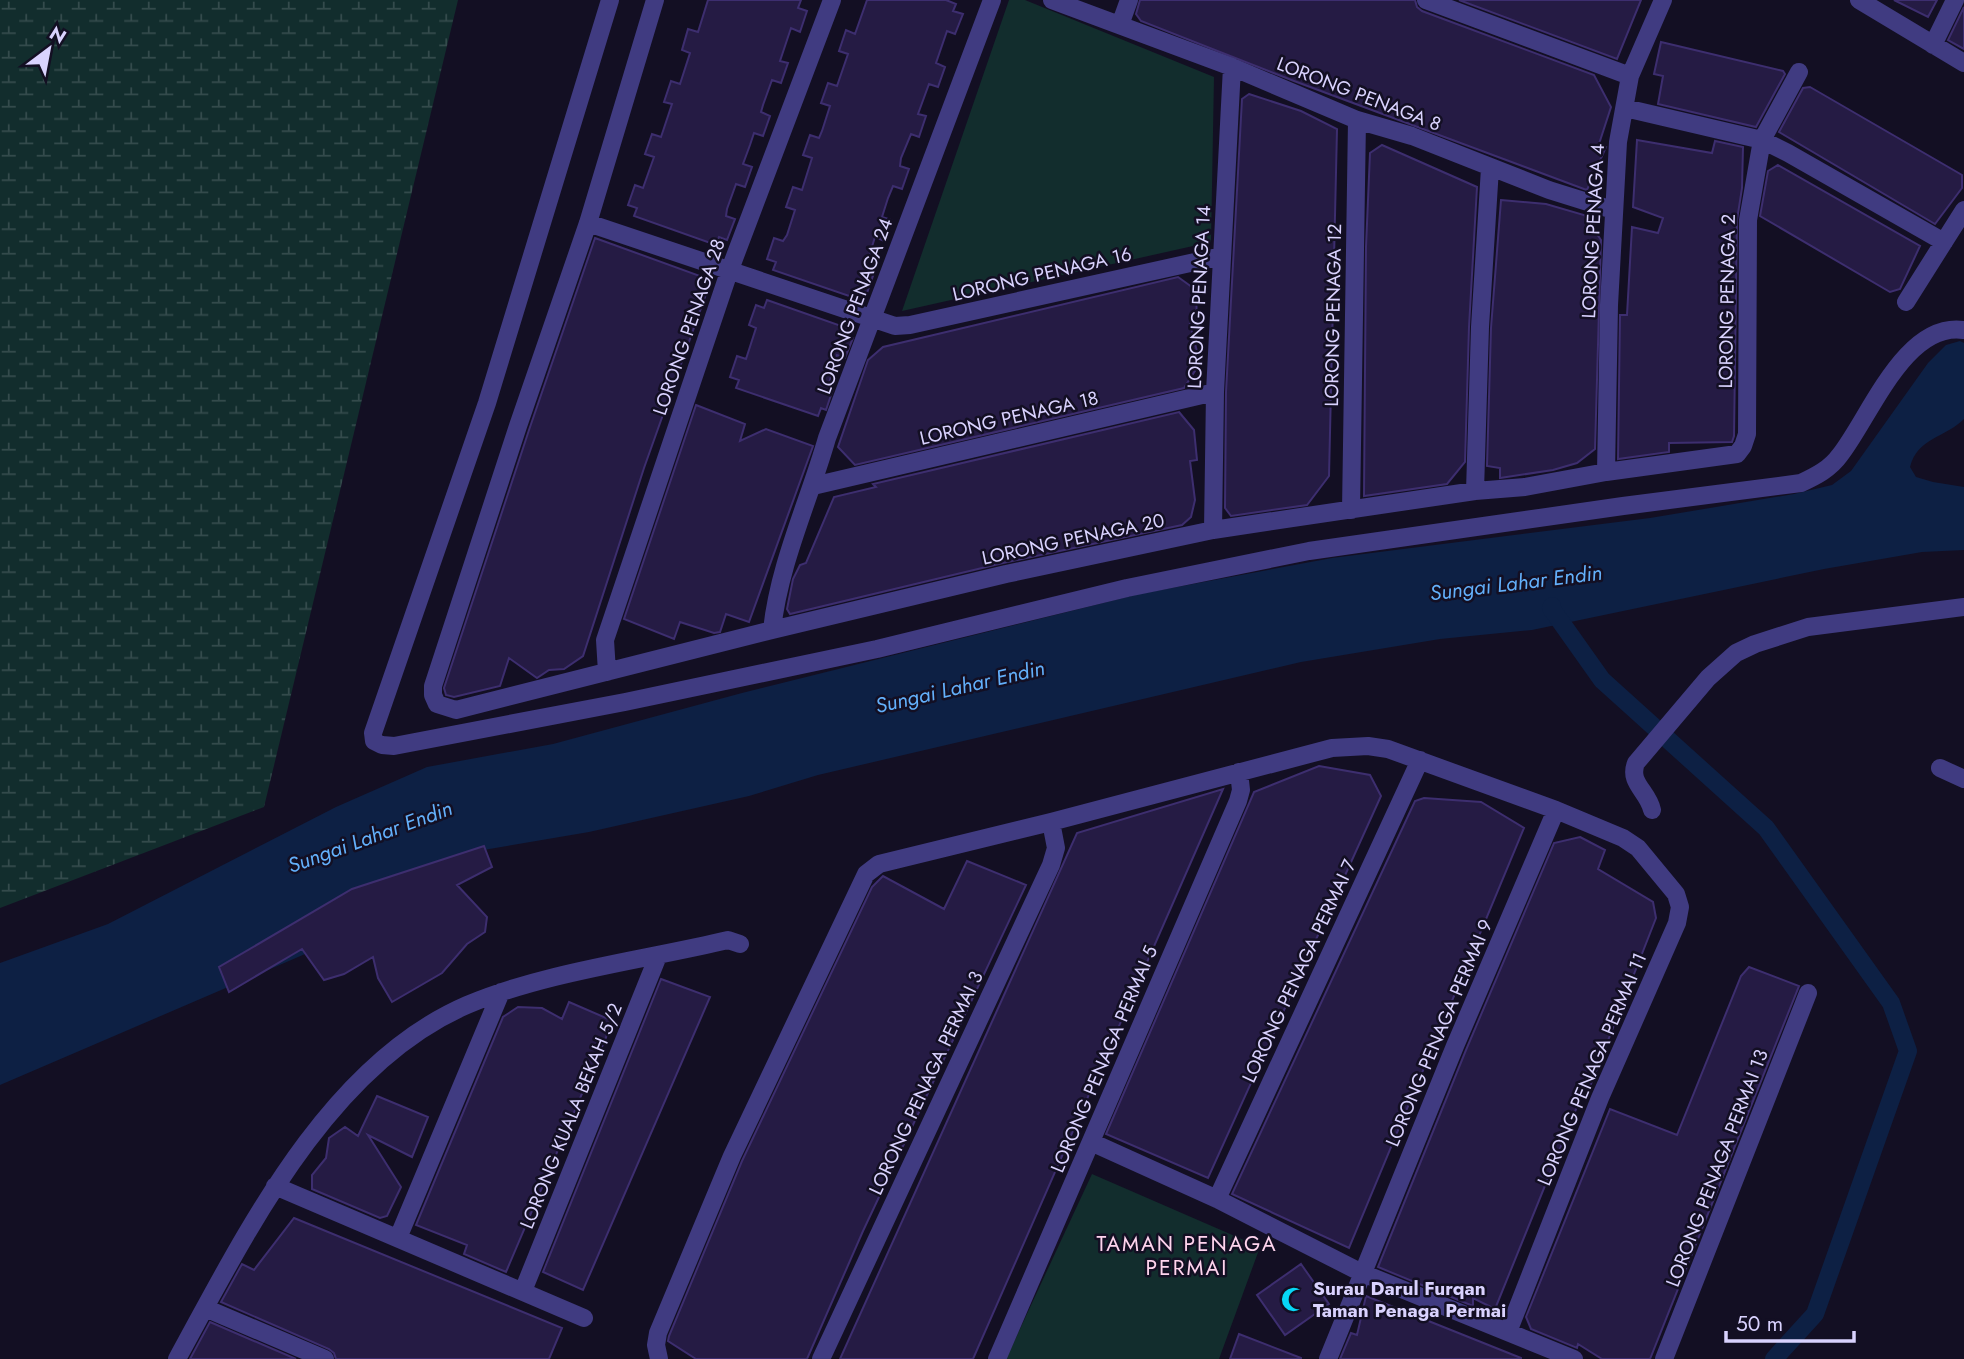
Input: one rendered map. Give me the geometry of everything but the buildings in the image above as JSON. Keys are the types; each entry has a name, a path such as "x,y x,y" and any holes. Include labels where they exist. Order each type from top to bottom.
{"street":[{"path":"610,0 487,403 373,733 374,741 382,745 394,746 625,702 877,649 1127,588 1309,551 1801,483 1818,476 1840,456 1872,403 1910,353 1929,335 1951,328 1964,330"},
{"path":"588,223 655,0"},
{"name":"LORONG PENAGA 28","path":"607,672 605,640 729,272 832,0"},
{"name":"LORONG PENAGA 24","path":"772,630 787,560 827,438 992,0"},
{"name":"LORONG PENAGA 8","path":"1052,0 1231,67 1357,120 1412,136 1549,190 1613,210"},
{"path":"1120,25 1129,0"},
{"path":"1426,0 1630,76"},
{"name":"LORONG PENAGA 4","path":"1606,472 1609,305 1618,142 1630,76 1662,0"},
{"path":"1859,0 1964,63"},
{"path":"1933,45 1955,0"},
{"name":"LORONG PENAGA 14","path":"1213,530 1215,392 1231,67"},
{"name":"LORONG PENAGA 2","path":"1737,454 1747,434 1748,220 1762,140 1799,72"},
{"path":"1625,108 1762,140 1944,242"},
{"name":"LORONG PENAGA 12","path":"1351,510 1357,120"},
{"path":"1475,491 1480,327 1490,168"},
{"path":"1906,302 1964,210"},
{"name":"LORONG PENAGA 16","path":"588,223 895,326 910,325 1222,256"},
{"name":"LORONG PENAGA 20","path":"588,223 433,686 437,704 456,710 1006,574 1213,530 1475,491 1525,487 1606,472 1737,454"},
{"name":"LORONG PENAGA 18","path":"813,486 1215,392"},
{"path":"1525,487 1529,519"},
{"path":"1652,810 1650,799 1635,781 1633,772 1636,763 1695,692 1721,664 1737,653 1777,635 1808,627 1964,607"},
{"path":"659,1359 656,1345 658,1332 732,1156 866,874 879,864 1332,748 1351,746 1388,749 1556,810"},
{"name":"LORONG PENAGA PERMAI 7","path":"1217,1199 1420,760"},
{"path":"1940,768 1964,779"},
{"name":"LORONG PENAGA PERMAI 5","path":"997,1359 1238,801 1241,790 1239,772"},
{"name":"LORONG PENAGA PERMAI 11","path":"1508,1332 1600,1097 1676,923 1680,907 1676,894 1637,848 1623,838 1556,810"},
{"name":"LORONG PENAGA PERMAI 9","path":"1328,1359 1455,1046 1556,810"},
{"name":"LORONG PENAGA PERMAI 3","path":"821,1359 1051,865 1056,848 1051,822"},
{"path":"177,1359 275,1186 345,1096 402,1042 446,1014 501,992 573,973 728,940 740,944"},
{"name":"LORONG KUALA BEKAH 5/2","path":"523,1291 658,956"},
{"path":"398,1238 501,992"},
{"name":"LORONG PENAGA PERMAI 13","path":"1664,1359 1808,993"},
{"path":"1091,1142 1217,1199 1362,1273 1574,1359"},
{"path":"275,1186 584,1318"},
{"path":"205,1308 325,1359"}],"green space":[{"path":"0,0 458,0 264,807 0,908"},
{"path":"1009,0 1025,0 1214,77 1211,242 902,311"},
{"path":"1092,1174 1260,1247 1219,1359 1006,1359"}],"water":[{"name":"Sungai Lahar Endin","path":"1960,341 1964,343 1964,419 1919,450 1910,467 1916,477 1964,487 1964,550 1922,552 1824,569 1532,630 1440,639 1301,662 818,775 749,796 589,832 454,855 326,945 0,1085 0,963 108,924 336,807 427,767 553,744 742,693 1139,594 1332,558 1650,518 1832,485 1851,471 1928,363 1946,345"}],"waterway":[{"path":"1552,606 1602,680 1766,828 1891,1003 1908,1051 1815,1314 1774,1359"}],"place":[{"name":"Surau Darul Furqan Taman Penaga Permai","path":"1293,1299"}],"district":[{"name":"TAMAN PENAGA PERMAI","path":"1187,1256"}]}
